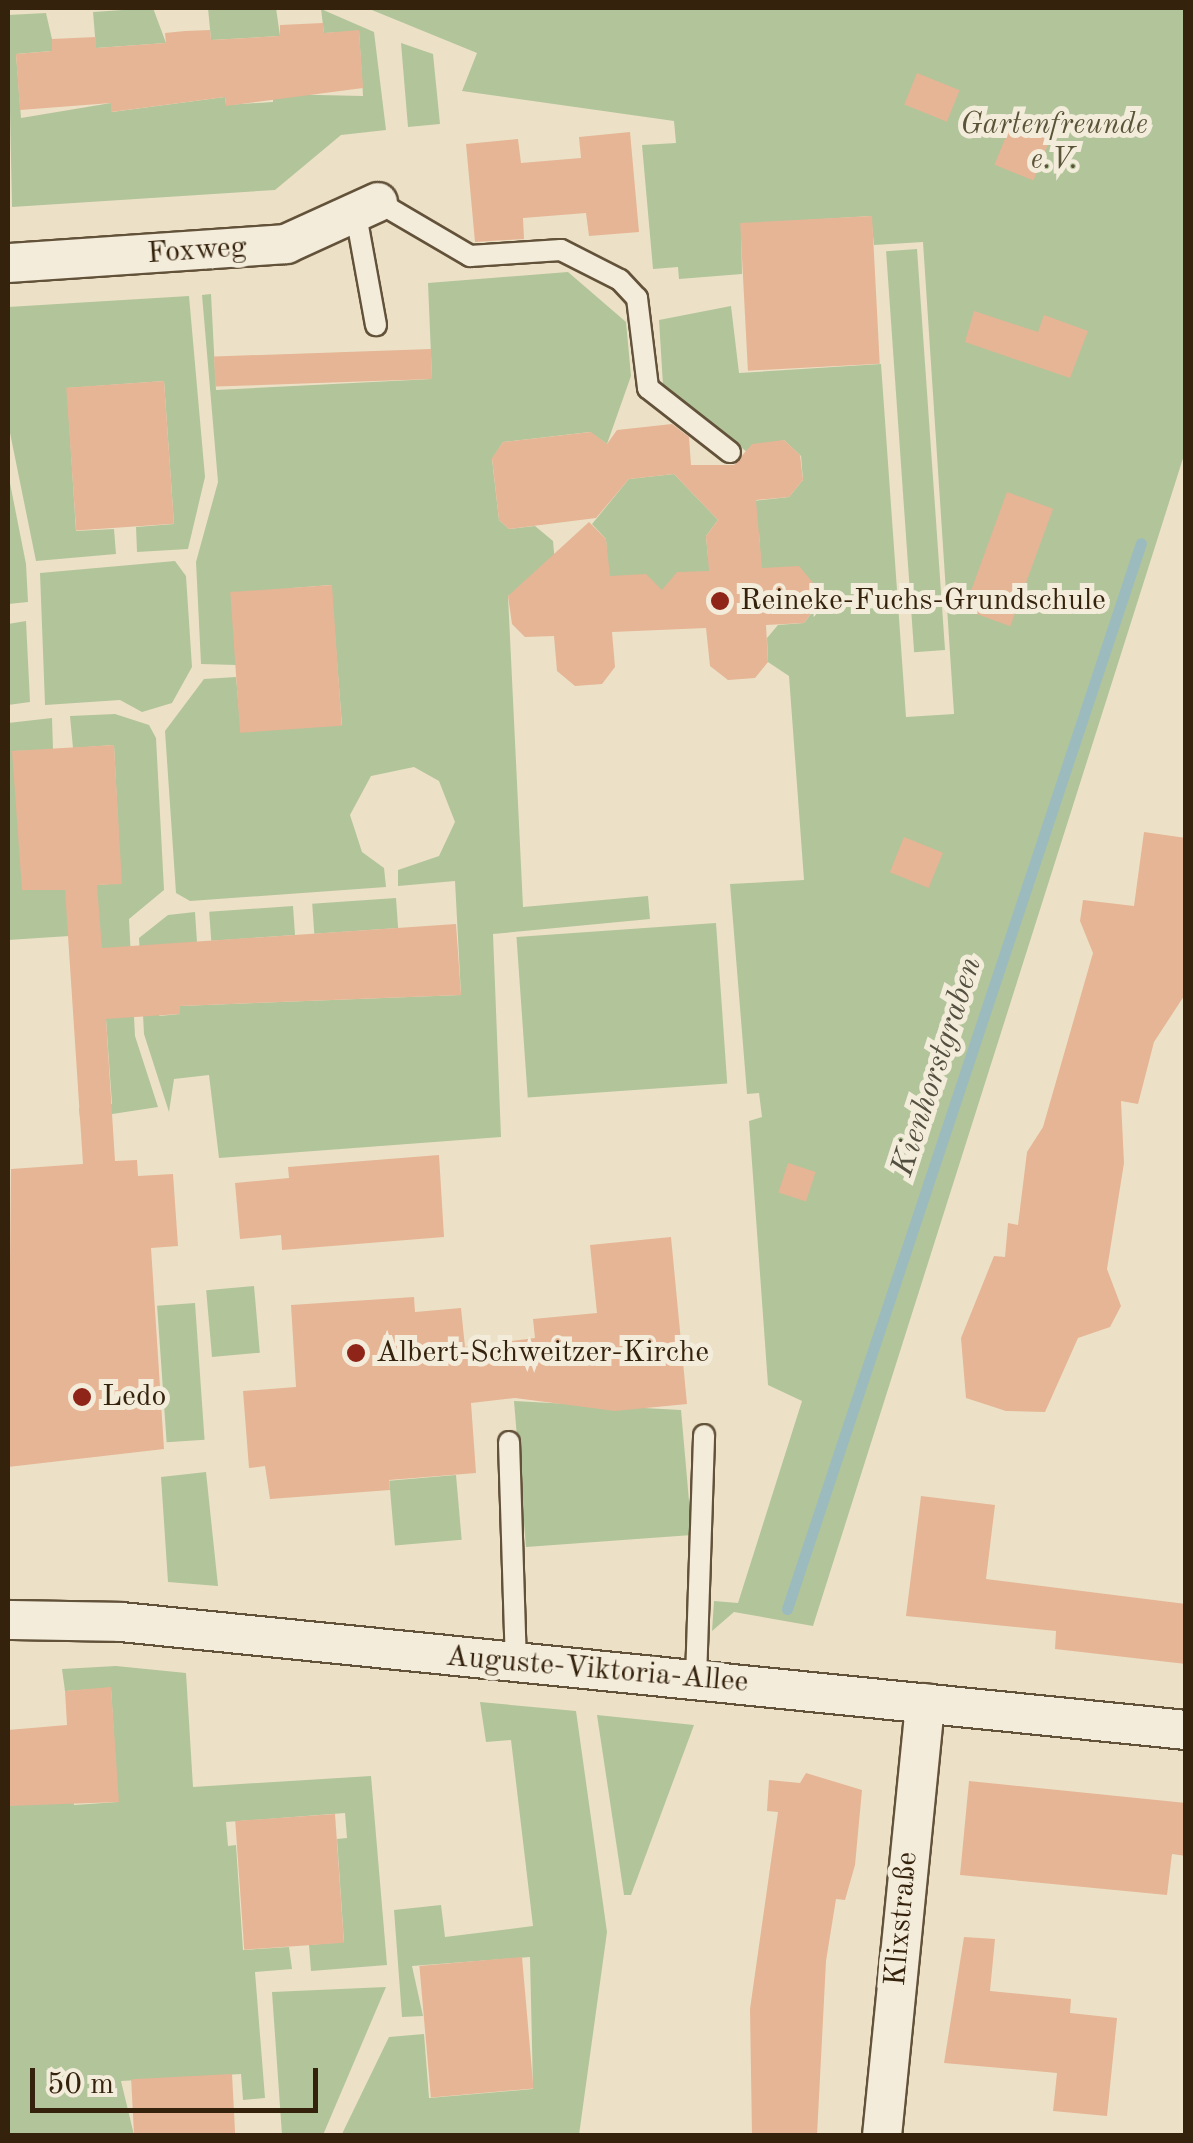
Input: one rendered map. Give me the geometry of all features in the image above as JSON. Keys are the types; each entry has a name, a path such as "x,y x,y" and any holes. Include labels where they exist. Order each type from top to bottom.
{"street":[{"name":"Foxweg","path":"8,263 286,244 367,208"},
{"name":"Auguste-Viktoria-Allee","path":"8,1620 120,1622 1186,1730"},
{"name":"Klixstraße","path":"882,2136 924,1703"}],"lane":[{"path":"376,325 367,208 470,256 561,250 620,280 636,298 648,388 730,452"},
{"path":"696,1678 704,1435"},
{"path":"509,1442 516,1663"}],"green space":[{"path":"153,8 166,43 96,48 93,12"},
{"path":"208,8 276,8 280,36 211,40"},
{"name":"Gartenfreunde e.V.","path":"367,8 1185,8 1185,452 813,1626 734,1612 712,1631 714,1601 738,1603 802,1401 768,1385 749,1121 762,1117 759,1093 747,1094 730,884 804,880 789,676 768,662 767,638 778,625 804,623 816,607 762,585 759,533 744,518 753,501 789,497 803,480 801,456 784,440 747,452 663,385 659,320 731,306 739,373 881,364 906,717 954,714 923,242 874,245 871,216 741,224 742,274 679,279 678,267 653,269 642,145 676,143 674,121 462,91 477,53"},
{"path":"321,9 374,32 386,130 341,135 275,190 12,207 8,15 46,13 52,39 52,51 16,54 21,118 111,103 112,112 225,97 226,105 273,102 273,94 363,96 359,31 324,33"},
{"path":"401,43 433,54 440,124 408,127"},
{"path":"917,249 945,650 914,652 886,251"},
{"path":"568,272 626,322 631,376 607,444 590,432 503,442 492,459 499,520 509,529 535,526 553,541 555,563 508,596 523,907 648,896 650,919 493,934 501,1137 219,1158 209,1075 174,1079 169,1112 144,1034 139,938 168,915 195,912 197,942 159,1016 180,1014 180,1006 461,995 455,881 398,886 398,870 439,856 455,822 439,781 414,767 371,776 350,815 362,852 384,868 386,887 190,901 176,893 165,731 204,679 236,677 241,732 342,725 331,585 292,588 236,665 201,664 196,562 218,482 202,295 211,294 216,390 432,379 428,283"},
{"path":"189,296 205,477 188,549 137,552 136,527 174,524 164,381 67,388 76,531 114,529 116,554 36,561 8,423 8,307"},
{"path":"8,473 26,564 28,602 8,604"},
{"path":"674,474 718,520 706,536 708,557 727,570 662,590 609,590 606,539 592,524 629,479"},
{"path":"175,561 186,576 192,667 172,703 142,712 120,700 45,705 40,573"},
{"path":"26,621 30,702 8,705 8,624"},
{"path":"115,714 149,725 156,738 164,890 129,919 135,1036 158,1107 80,1119 79,1108 112,1104 100,934 8,940 8,723 52,718 53,750 13,751 86,886 121,883 114,745 73,748 70,716"},
{"path":"396,898 398,928 314,934 312,904"},
{"path":"293,906 295,935 211,941 209,912"},
{"path":"716,923 727,1084 528,1098 516,937"},
{"path":"254,1286 260,1353 212,1357 206,1290"},
{"path":"195,1303 205,1440 167,1442 157,1306"},
{"path":"514,1401 681,1410 692,1535 526,1547"},
{"path":"206,1472 218,1586 168,1582 161,1477"},
{"path":"456,1475 462,1540 395,1546 389,1481"},
{"path":"116,1666 186,1673 193,1787 371,1776 387,1965 311,1971 309,1945 344,1942 337,1839 347,1838 345,1813 226,1822 228,1846 236,1845 243,1950 289,1947 292,1969 255,1972 265,2098 243,2100 241,2074 121,2081 134,2135 8,2135 8,1806 72,1794 74,1805 118,1802 111,1688 65,1691 62,1669"},
{"path":"480,1702 576,1711 607,1932 579,2135 341,2136 389,2037 424,2034 429,2098 533,2089 530,1957 412,1966 423,2016 402,2017 394,1910 441,1905 445,1937 533,1926 511,1740 486,1742"},
{"path":"597,1715 694,1725 631,1895 624,1895"},
{"path":"386,1987 323,2135 282,2135 272,1992"}],"building":[{"path":"323,23 324,33 359,30 363,88 226,106 225,97 111,112 111,103 20,110 16,54 52,51 52,39 96,37 96,48 166,43 165,33 185,31 210,30 211,40 280,36 280,25"},
{"path":"917,73 960,90 947,122 904,105"},
{"path":"1011,124 1050,140 1033,181 995,165"},
{"path":"630,132 639,232 589,236 586,213 523,218 524,239 475,242 466,144 518,139 521,163 581,158 579,137"},
{"path":"872,216 880,364 748,371 740,223"},
{"path":"974,311 1038,332 1044,315 1088,331 1070,378 965,342"},
{"path":"431,349 432,379 215,387 214,357"},
{"path":"164,381 174,524 76,530 66,388"},
{"path":"672,424 689,437 691,465 734,465 752,444 784,440 800,455 803,480 789,497 756,500 762,568 799,566 814,584 816,607 804,623 766,625 768,662 755,678 728,680 710,666 706,628 612,632 615,667 602,684 575,686 557,671 554,636 525,637 512,624 508,596 589,522 606,539 610,576 646,574 662,590 677,572 709,571 706,536 718,520 674,474 629,479 596,518 509,529 499,520 492,458 503,442 591,432 607,444 617,430"},
{"path":"1007,492 1053,509 1010,626 964,609"},
{"path":"332,585 342,726 240,733 230,592"},
{"path":"114,745 122,884 97,885 102,948 456,924 461,995 180,1006 180,1014 106,1019 115,1161 137,1160 138,1176 173,1174 178,1246 151,1248 164,1449 8,1467 11,1169 83,1164 65,890 22,890 12,751"},
{"path":"1144,832 1186,838 1186,993 1154,1042 1138,1104 1121,1101 1124,1163 1107,1269 1121,1306 1110,1327 1078,1338 1045,1412 1006,1411 966,1398 961,1338 994,1256 1005,1257 1008,1223 1018,1225 1027,1152 1043,1127 1093,953 1080,921 1083,900 1134,906"},
{"path":"904,837 943,853 929,888 890,872"},
{"path":"439,1155 444,1237 282,1250 281,1235 240,1239 235,1183 289,1178 288,1167"},
{"path":"788,1163 816,1172 806,1201 778,1192"},
{"path":"671,1237 687,1404 615,1411 515,1398 471,1403 476,1473 389,1480 390,1490 270,1499 265,1466 249,1468 243,1391 296,1387 291,1305 414,1297 415,1312 461,1308 465,1347 535,1338 533,1319 597,1313 590,1245"},
{"path":"921,1496 995,1505 986,1579 1186,1604 1186,1664 1055,1649 1056,1631 906,1616"},
{"path":"111,1687 119,1802 8,1806 8,1730 67,1725 65,1691"},
{"path":"806,1773 862,1790 855,1865 845,1900 836,1899 826,1961 817,2136 752,2136 750,2009 778,1812 767,1811 769,1780 800,1783"},
{"path":"969,1781 1186,1803 1186,1856 1172,1854 1167,1895 960,1875"},
{"path":"335,1814 344,1943 244,1950 235,1821"},
{"path":"964,1937 995,1939 990,1991 1071,1999 1070,2013 1117,2018 1107,2116 1053,2111 1057,2073 944,2063"},
{"path":"522,1957 534,2088 431,2097 419,1966"},
{"path":"232,2074 235,2136 134,2136 131,2079"}],"waterway":[{"name":"Kienhorstgraben","path":"787,1609 1141,543"}],"place":[{"name":"Reineke-Fuchs-Grundschule","path":"720,601"},
{"name":"Albert-Schweitzer-Kirche","path":"356,1353"},
{"name":"Ledo","path":"82,1397"}]}
